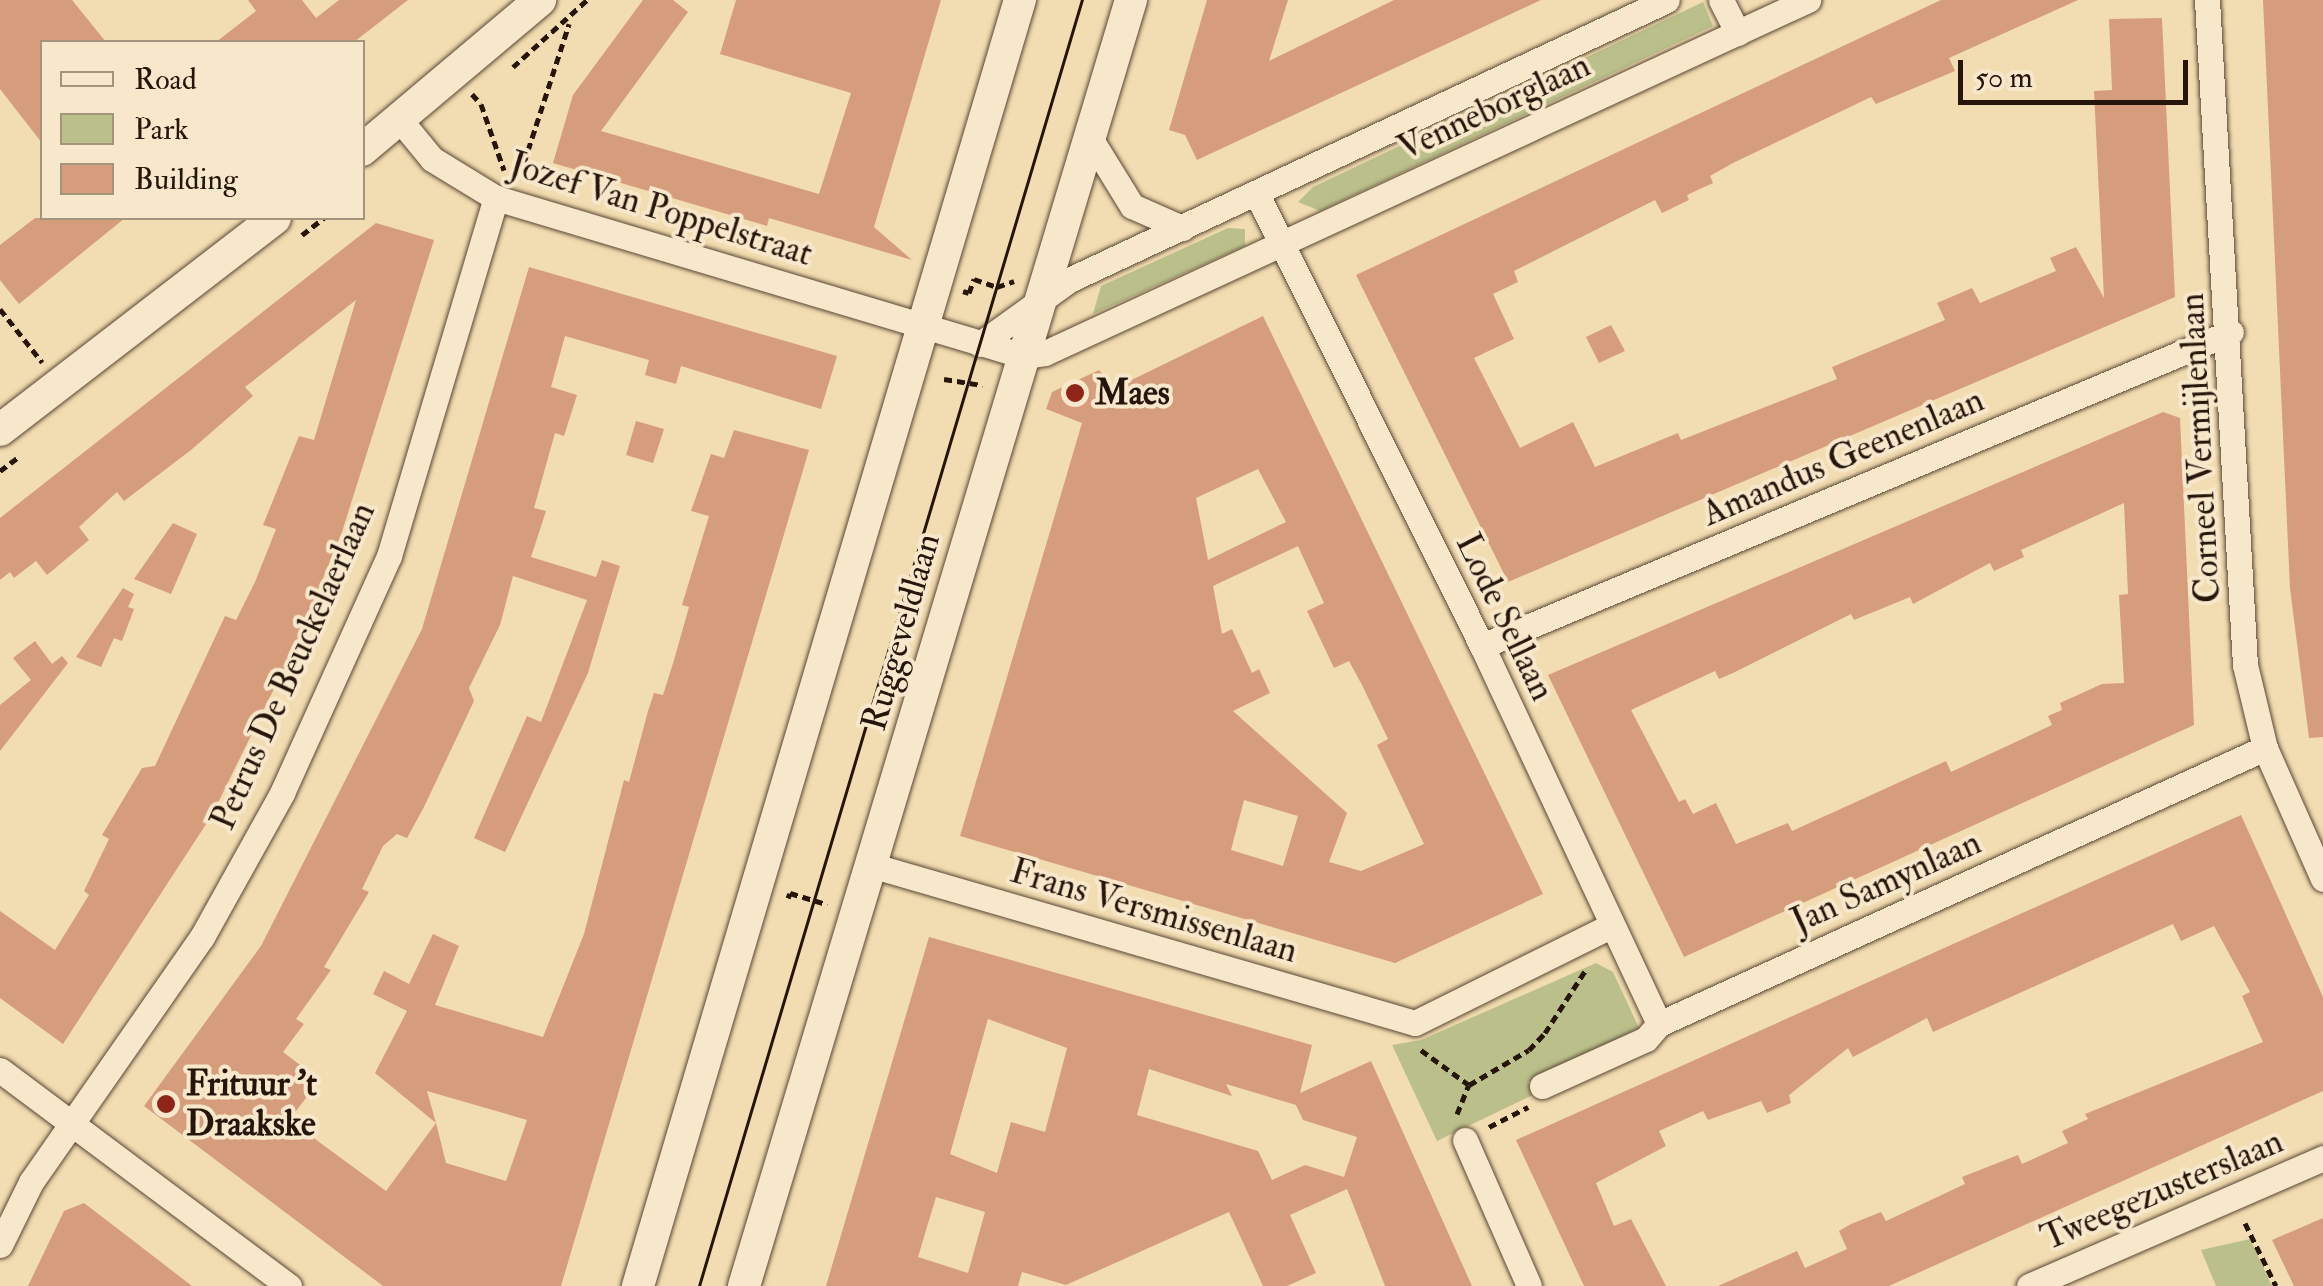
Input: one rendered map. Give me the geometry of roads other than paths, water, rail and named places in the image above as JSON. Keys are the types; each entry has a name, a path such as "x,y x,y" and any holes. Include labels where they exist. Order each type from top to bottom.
{"street":[{"path":"365,148 540,0"},
{"name":"Ruggeveldlaan","path":"638,1286 758,894 1020,0"},
{"name":"Ruggeveldlaan","path":"744,1286 863,903 1131,0"},
{"name":"Venneborglaan","path":"980,344 1047,280 1258,196 1667,0"},
{"path":"1721,0 1738,33"},
{"name":"Venneborglaan","path":"1020,367 1808,0"},
{"name":"Corneel Vermijlenlaan","path":"2207,0 2230,332 2245,665 2265,748 2323,879"},
{"name":"Jozef Van Poppelstraat","path":"400,120 432,160 496,198 924,326"},
{"path":"1090,138 1132,206 1182,228"},
{"path":"1258,196 1280,244"},
{"name":"Petrus De Beuckelaerlaan","path":"0,1245 31,1182 76,1127 212,920 314,721 388,556 496,198"},
{"path":"0,430 272,220"},
{"name":"Lode Sellaan","path":"1280,244 1482,646 1659,1024"},
{"path":"924,326 980,344 1020,367"},
{"name":"Amandus Geenenlaan","path":"1482,646 2230,332"},
{"name":"Jan Samynlaan","path":"1542,1086 1646,1039 1659,1024 2265,748"},
{"name":"Frans Versmissenlaan","path":"874,866 1415,1023 1612,925"},
{"path":"0,1070 289,1286"},
{"path":"1465,1140 1529,1286"},
{"name":"Tweegezusterslaan","path":"2029,1286 2084,1274 2232,1198 2323,1158"}],"tram line":[{"path":"699,1286 1082,0"}],"place":[{"name":"Maes","path":"1075,393"},
{"name":"Frituur 't Draakske","path":"166,1104"}]}
